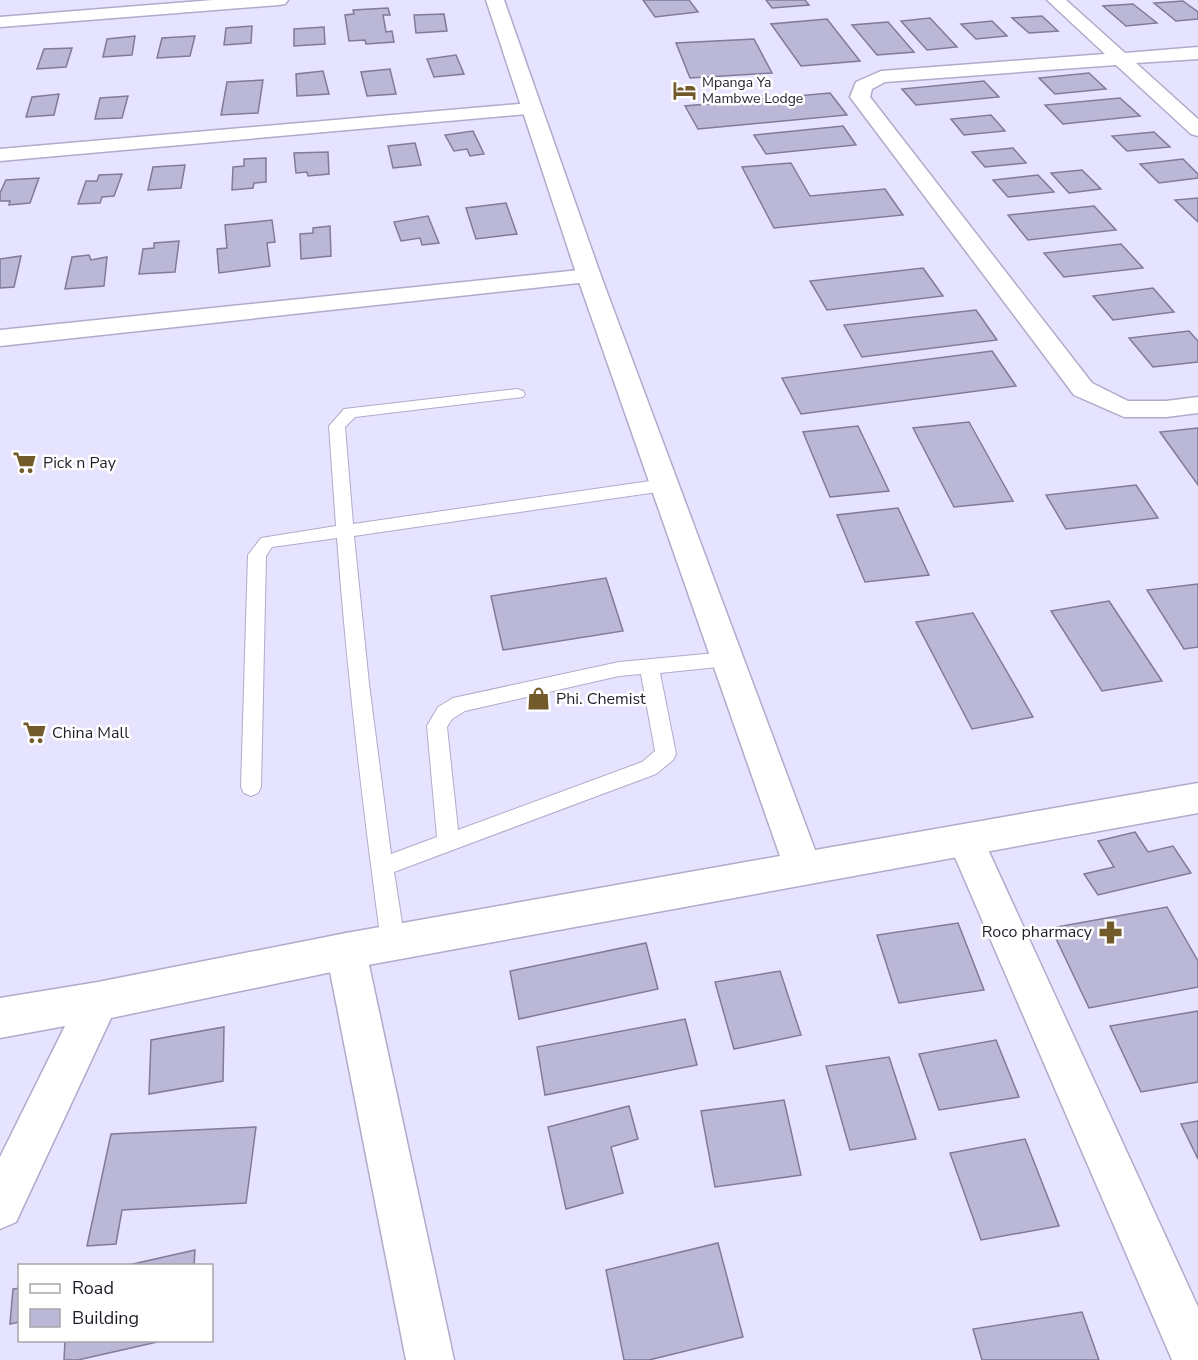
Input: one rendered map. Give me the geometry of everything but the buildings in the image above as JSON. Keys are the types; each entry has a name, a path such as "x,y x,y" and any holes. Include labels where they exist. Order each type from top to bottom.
{"street":[{"path":"0,22 279,0"},
{"path":"495,0 589,276 802,869"},
{"path":"1056,0 1198,130"},
{"path":"1198,53 881,77 863,86 860,97 1083,389 1124,409 1166,409 1198,405"},
{"path":"0,155 531,109"},
{"path":"0,338 589,276"},
{"path":"0,1018 98,1001 393,942 1198,798"},
{"path":"966,841 1197,1360"},
{"path":"346,951 430,1360"},
{"path":"0,1206 98,1001"}],"lane":[{"path":"393,942 382,867 343,529 337,426 350,413 517,394"},
{"path":"251,787 257,555 267,542 343,529 664,485"},
{"path":"448,842 437,726 445,713 460,704 619,669 727,659"},
{"path":"382,867 649,768 666,754 648,667"}],"place":[{"name":"Mpanga Ya Mambwe Lodge","path":"684,90"},
{"name":"Pick n Pay","path":"25,463"},
{"name":"Phi. Chemist","path":"538,699"},
{"name":"China Mall","path":"34,733"},
{"name":"Roco pharmacy","path":"1110,932"}]}
